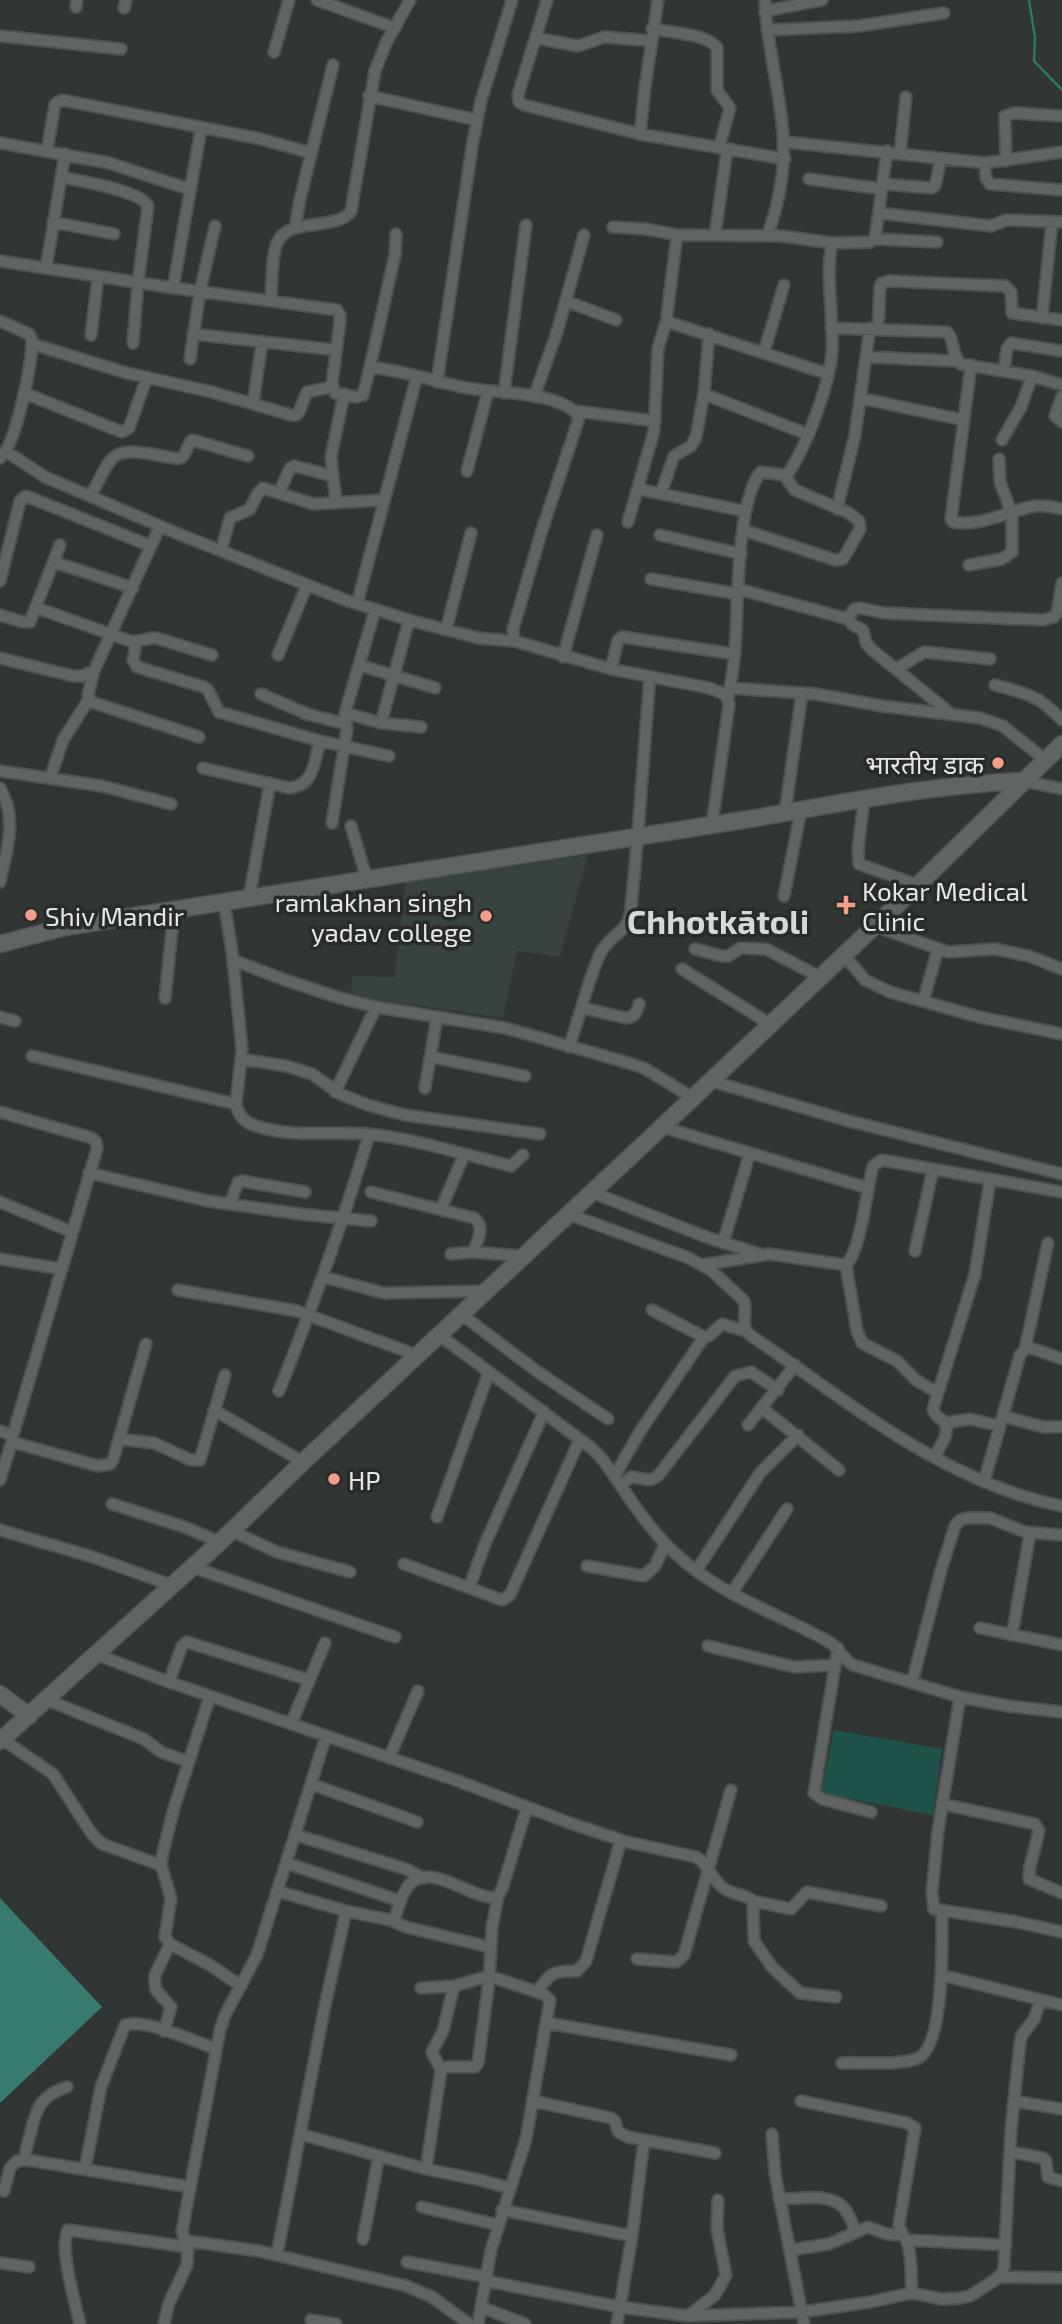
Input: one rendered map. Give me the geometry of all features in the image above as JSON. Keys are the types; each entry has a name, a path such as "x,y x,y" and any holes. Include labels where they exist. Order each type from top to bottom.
{"main road":[{"path":"1,1740 226,1536 662,1128 1062,744"},
{"path":"0,944 65,927 864,799 978,783 1023,781"},
{"path":"0,1694 29,1716"}],"street":[{"path":"274,52 289,0"},
{"path":"317,0 395,28"},
{"path":"271,301 278,241 295,228 340,219 348,216 351,211 375,71 410,0"},
{"path":"437,382 477,120 512,0"},
{"path":"547,0 519,95 519,102 524,106 640,135 785,159"},
{"path":"640,135 658,0"},
{"path":"767,236 781,190 785,142 765,6 822,0"},
{"path":"767,30 859,26 944,13"},
{"path":"536,38 578,46 604,37 652,35 704,39 714,44 718,55 717,90 730,108 723,149 715,235"},
{"path":"0,36 121,49"},
{"path":"295,228 332,65"},
{"path":"369,96 477,120"},
{"path":"901,153 906,97"},
{"path":"47,151 58,101 261,139 311,153"},
{"path":"1006,161 1005,116 1014,113 1062,116"},
{"path":"173,288 201,129"},
{"path":"0,142 109,163 190,189"},
{"path":"785,142 985,163 1062,152"},
{"path":"875,239 887,151"},
{"path":"46,268 65,154"},
{"path":"809,179 932,188 941,158"},
{"path":"985,163 986,178 990,184 1062,190"},
{"path":"61,177 125,192 145,200 149,211 138,283 133,344"},
{"path":"879,213 991,226 1006,220 1057,222 1042,318"},
{"path":"53,222 114,234"},
{"path":"504,393 526,225"},
{"path":"190,359 200,291 215,226"},
{"path":"612,227 646,229 677,235 767,236 832,243 870,242 875,239 937,242"},
{"path":"0,261 337,310 340,315 332,387 335,393 356,397 363,395 369,371 395,254 396,234"},
{"path":"534,397 557,332 584,235"},
{"path":"628,522 655,421 658,348 667,320 677,235"},
{"path":"712,825 734,654 744,511 753,480 761,472 784,475 794,465 828,374 832,351 832,243"},
{"path":"91,335 99,276"},
{"path":"837,509 855,435 866,357 882,283 889,281 1005,286 1011,292 1012,313 1062,320"},
{"path":"764,352 784,285"},
{"path":"566,302 616,320"},
{"path":"667,320 828,374"},
{"path":"0,321 29,334 32,344 24,393 4,455 45,477 160,526 357,604 446,630 478,638 514,641 611,669 709,688 726,694 802,693 980,718 1003,726 1045,760"},
{"path":"831,328 947,332 957,361"},
{"path":"193,334 336,350"},
{"path":"660,494 674,456 691,446 696,437 704,394 709,334"},
{"path":"253,404 262,342"},
{"path":"1004,371 1007,349 1011,343 1062,351"},
{"path":"32,344 296,415 307,392 332,387"},
{"path":"866,357 957,361 1062,385"},
{"path":"971,365 951,519 959,523 988,520 1036,506 1062,509"},
{"path":"369,371 376,368 437,382 555,401 575,411 655,421"},
{"path":"357,604 417,376"},
{"path":"1002,440 1021,407 1032,376"},
{"path":"24,393 122,432 128,428 147,377"},
{"path":"467,471 488,391"},
{"path":"336,503 331,457 344,394"},
{"path":"704,394 807,434"},
{"path":"1062,396 1055,416 1062,422"},
{"path":"860,398 963,420"},
{"path":"514,641 513,629 538,542 578,421 575,411"},
{"path":"91,495 111,459 121,451 138,451 177,458 184,454 192,440 248,456"},
{"path":"969,565 1009,556 1013,548 1012,514 1000,482 999,459"},
{"path":"279,493 290,468 294,466 333,475"},
{"path":"743,530 839,561 847,554 861,524 855,517 795,490 784,475"},
{"path":"221,551 228,521 232,515 250,509 260,489 268,489 313,504 383,500"},
{"path":"638,489 744,511"},
{"path":"0,581 20,501 26,496 151,546"},
{"path":"50,778 63,740 89,699 94,671 160,526"},
{"path":"446,630 471,533"},
{"path":"564,657 597,534"},
{"path":"660,535 741,554"},
{"path":"0,615 30,622 61,545"},
{"path":"54,562 133,588"},
{"path":"651,579 738,592 847,617 853,625 863,630 866,643 871,649 950,714"},
{"path":"847,617 854,609 860,608 884,613 1043,620 1058,618 1062,583"},
{"path":"278,656 307,585"},
{"path":"37,608 136,642 156,638 212,655"},
{"path":"332,823 346,719 375,610"},
{"path":"381,723 410,620"},
{"path":"611,669 618,640 622,637 734,654"},
{"path":"136,642 133,660 136,667 204,687 219,712 320,741 389,757"},
{"path":"896,669 923,652 990,659"},
{"path":"0,658 73,676 94,671"},
{"path":"359,665 435,688"},
{"path":"569,1047 589,981 602,950 627,927 630,916 639,836 650,677"},
{"path":"995,685 1035,697 1062,720"},
{"path":"784,895 802,693"},
{"path":"261,694 307,714 421,727"},
{"path":"89,699 96,704 199,737"},
{"path":"203,768 289,788 303,785 312,770 320,741"},
{"path":"0,771 102,786 171,804"},
{"path":"1023,781 1062,789"},
{"path":"249,898 270,783"},
{"path":"0,788 10,810 11,826 0,882"},
{"path":"864,799 858,849 859,864 918,885"},
{"path":"351,827 367,879"},
{"path":"223,902 240,1023 241,1059 236,1104 237,1112 245,1121 254,1126 287,1133 395,1138 511,1166 523,1155"},
{"path":"165,998 174,911"},
{"path":"874,926 939,950 957,953 981,948 995,949 1029,956 1062,969"},
{"path":"695,949 722,956 750,947 766,949 820,977"},
{"path":"923,1001 939,950"},
{"path":"844,955 865,980 873,985 979,1017 1062,1034"},
{"path":"233,960 285,981 376,1007 505,1028 644,1069 693,1098"},
{"path":"682,970 770,1024"},
{"path":"583,1008 626,1018 632,1017 639,1004"},
{"path":"335,1092 376,1007"},
{"path":"0,1017 15,1021"},
{"path":"425,1088 438,1017"},
{"path":"32,1056 236,1104"},
{"path":"431,1057 525,1076"},
{"path":"241,1059 286,1066 312,1074 327,1083 335,1092 405,1115 540,1134"},
{"path":"710,1081 849,1121 1062,1174"},
{"path":"0,1112 92,1138 97,1149 0,1480"},
{"path":"662,1128 868,1188"},
{"path":"279,1391 323,1278 369,1135"},
{"path":"723,1242 750,1153"},
{"path":"441,1209 464,1155"},
{"path":"846,1265 855,1248 873,1166 882,1160 1062,1192"},
{"path":"915,1251 933,1170"},
{"path":"89,1173 230,1204 372,1221"},
{"path":"990,1180 978,1261 933,1412 946,1423 970,1419 1062,1427"},
{"path":"230,1204 238,1182 242,1181 305,1192"},
{"path":"370,1192 465,1214 479,1221 480,1234 473,1252"},
{"path":"591,1192 761,1254"},
{"path":"0,1202 72,1232"},
{"path":"569,1214 702,1265 744,1301 745,1331"},
{"path":"984,1482 1020,1355 1025,1349 1048,1243"},
{"path":"451,1254 473,1252 524,1256"},
{"path":"702,1265 761,1254 846,1265"},
{"path":"0,1259 62,1269"},
{"path":"846,1265 857,1331 862,1343 897,1361 916,1380 939,1393"},
{"path":"323,1278 384,1293 488,1291"},
{"path":"178,1290 281,1306 419,1356"},
{"path":"652,1310 704,1337"},
{"path":"461,1314 538,1372 608,1419"},
{"path":"618,1480 641,1430 704,1337 709,1336 722,1324 745,1331 880,1426 935,1456 984,1482 1019,1496 1062,1506"},
{"path":"439,1335 580,1439 603,1460 665,1544 696,1571 732,1593 805,1628 838,1648 845,1661 853,1665 960,1697 1062,1712"},
{"path":"0,1431 13,1438 104,1466 113,1460 146,1344"},
{"path":"1025,1349 1031,1348 1062,1359"},
{"path":"748,1425 795,1365"},
{"path":"437,1517 489,1372"},
{"path":"618,1480 631,1477 650,1480 659,1476 735,1376 751,1372 778,1390"},
{"path":"119,1438 154,1443 196,1461 201,1457 225,1375"},
{"path":"762,1408 839,1470"},
{"path":"214,1410 303,1462"},
{"path":"469,1588 485,1544 544,1412"},
{"path":"935,1456 946,1434 946,1423"},
{"path":"696,1571 760,1473 798,1435"},
{"path":"404,1564 502,1600 510,1595 580,1439"},
{"path":"111,1504 184,1527 226,1536 350,1572"},
{"path":"732,1593 787,1509"},
{"path":"912,1683 941,1570 955,1526 960,1520 990,1518 1030,1533 1062,1535"},
{"path":"0,1530 93,1557 171,1586"},
{"path":"1012,1635 1030,1533"},
{"path":"587,1566 644,1577 655,1566 665,1544"},
{"path":"192,1567 395,1637"},
{"path":"980,1628 1062,1645"},
{"path":"169,1682 182,1646 187,1642 309,1680"},
{"path":"291,1724 325,1643"},
{"path":"708,1646 794,1667 835,1665"},
{"path":"838,1648 814,1793 822,1799 872,1812"},
{"path":"95,1654 621,1840 696,1857 708,1868 721,1887 747,1896 753,1902 790,1909 807,1892 881,1906"},
{"path":"390,1758 418,1691"},
{"path":"210,1696 174,1808 161,1865 171,1898 165,1937 170,1944 210,1965 240,1986"},
{"path":"960,1697 942,1804 932,1892 934,1909 1062,1932"},
{"path":"47,1700 138,1737 161,1752 189,1762"},
{"path":"164,2324 169,2303 187,2265 188,2244 182,2231 216,2049 225,2015 257,1955 326,1736"},
{"path":"1,1740 53,1774 92,1834 102,1844 161,1865"},
{"path":"311,1784 417,1822"},
{"path":"638,1959 676,1962 684,1955 731,1790"},
{"path":"942,1804 1035,1824 1039,1831 1030,1867 1030,1879 1062,1893"},
{"path":"441,2070 446,2067 475,2067 478,2063 489,1976 489,1948 498,1897 527,1807"},
{"path":"296,1835 406,1869 423,1878"},
{"path":"537,1992 549,1975 561,1970 577,1970 586,1961 621,1840"},
{"path":"286,1863 400,1901"},
{"path":"390,1920 395,1917 408,1886 423,1878 439,1879 488,1897 498,1897"},
{"path":"277,1891 489,1948"},
{"path":"753,1902 754,1941 772,1967 800,1993 836,1997"},
{"path":"277,2254 346,1911"},
{"path":"842,2063 909,2061 925,2054 933,2034 941,1975 942,1911"},
{"path":"164,2031 171,2007 156,1990 155,1975 170,1944"},
{"path":"941,1975 1062,2005"},
{"path":"421,1988 454,1986 489,1976 537,1992 550,2000 526,2139 498,2225 478,2324"},
{"path":"426,2169 441,2070 432,2052 443,2031 454,1986"},
{"path":"407,2262 620,2307 688,2316 803,2318 912,2293 941,2299 970,2296 998,2277 1004,2266 1014,2102 1022,2035 1034,2019 1041,2000"},
{"path":"85,2169 101,2087 123,2027 135,2023 216,2049"},
{"path":"547,2023 731,2055"},
{"path":"28,2160 25,2157 26,2150 40,2105 52,2091 67,2087"},
{"path":"533,2101 611,2119 615,2121 618,2132 643,2140 715,2153"},
{"path":"801,2101 907,2123 915,2128 900,2224 911,2258 912,2293"},
{"path":"1014,2102 1062,2109"},
{"path":"300,2134 379,2157 509,2188"},
{"path":"772,2134 779,2199 803,2318"},
{"path":"617,2324 632,2236 643,2140"},
{"path":"1011,2152 1043,2158 1048,2176 1062,2181"},
{"path":"363,2239 379,2157"},
{"path":"4,2191 10,2168 16,2161 28,2160 190,2187"},
{"path":"779,2199 820,2199 837,2202 848,2213 855,2231"},
{"path":"688,2316 715,2295 726,2275 717,2229 718,2200"},
{"path":"422,2207 498,2225"},
{"path":"502,2210 632,2236"},
{"path":"790,2250 829,2244 868,2227 905,2238 1006,2245"},
{"path":"80,2324 67,2257 68,2230 277,2254 406,2286 432,2297 468,2324"},
{"path":"0,2263 29,2267"},
{"path":"998,2277 1062,2278"},
{"path":"481,2307 525,2324"},
{"path":"311,2320 332,2324"}],"shaded area":[{"name":"ramlakhan singh yadav college","path":"588,855 560,957 517,951 503,1018 351,996 352,976 394,977 406,882"}],"green space":[{"path":"834,1730 942,1749 933,1815 821,1793"},
{"path":"0,1898 102,2007 0,2103"}],"waterway":[{"path":"1029,0 1035,37 1034,61 1062,90"}],"place":[{"name":"भारतीय डाक","path":"998,763"},
{"name":"Kokar Medical Clinic","path":"846,905"},
{"name":"Shiv Mandir","path":"31,915"},
{"name":"ramlakhan singh yadav college","path":"486,916"},
{"name":"HP","path":"334,1479"}],"district":[{"name":"Chhotkātoli","path":"718,921"}]}
